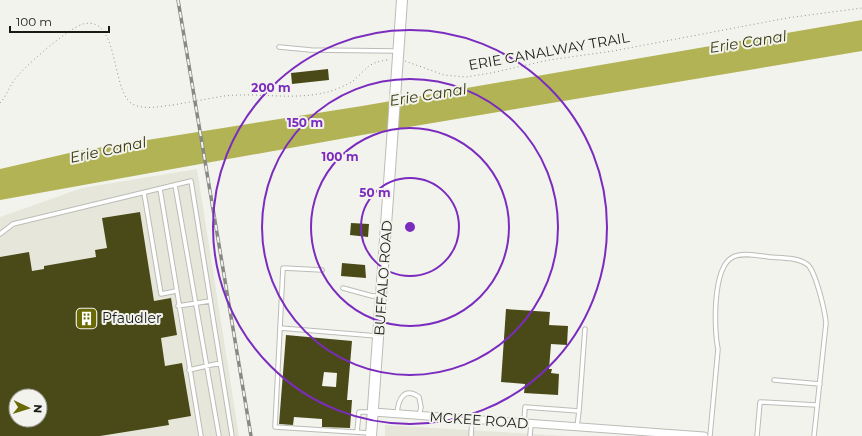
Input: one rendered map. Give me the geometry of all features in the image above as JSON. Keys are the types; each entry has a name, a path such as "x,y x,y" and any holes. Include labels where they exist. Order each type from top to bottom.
{"main road":[{"name":"BUFFALO ROAD","path":"371,435 402,0"}],"street":[{"name":"MCKEE ROAD","path":"373,412 704,436"}],"lane":[{"path":"279,48 398,55"},
{"path":"0,234 13,224 191,181 232,436"},
{"path":"175,185 219,436"},
{"path":"160,189 178,306 201,436"},
{"path":"144,193 161,294 176,291"},
{"path":"710,436 718,350 715,336 719,278 724,267 732,257 742,255 796,259 808,266 824,308 826,323 820,384 816,405 814,436"},
{"path":"322,270 283,268 275,427 357,432 371,435"},
{"path":"343,288 372,296 381,296"},
{"path":"178,306 210,301"},
{"path":"280,328 378,336"},
{"path":"577,427 585,329"},
{"path":"189,370 220,364"},
{"path":"774,380 820,384"},
{"path":"397,414 401,398 410,393 414,393 421,401 419,416"},
{"path":"756,436 760,402 816,405"},
{"path":"530,436 525,407 579,411"},
{"path":"357,432 359,412 373,412"},
{"path":"471,436 472,419"}],"path":[{"name":"ERIE CANALWAY TRAIL","path":"0,103 13,82 36,58 73,30 84,24 94,24 102,29 108,38 123,92 131,103 149,108 224,96 251,95 280,97 328,92 352,82 366,67 376,61 398,55 411,62 444,75 466,77 491,74 549,60 613,51 788,18 862,8"}],"shaded area":[{"path":"197,169 239,436 0,436 0,217 82,188"},
{"path":"385,425 568,436 385,436"}],"water":[{"name":"Erie Canal","path":"862,20 862,51 379,132 0,200 0,169 78,151 362,106"}],"building":[{"path":"328,69 329,80 292,84 291,73"},
{"name":"Pfaudler","path":"140,212 154,301 171,298 177,335 161,338 165,366 182,363 191,416 168,420 169,425 100,436 0,436 0,257 29,252 32,271 44,269 44,266 96,257 95,250 107,248 102,218"},
{"path":"351,223 369,224 368,237 350,235"},
{"path":"342,263 365,265 366,278 341,276"},
{"path":"506,309 550,312 549,325 568,326 567,345 551,344 549,369 552,369 551,373 559,374 558,395 524,393 525,384 501,382"},
{"path":"286,335 352,341 347,400 352,400 350,428 322,427 322,419 294,417 293,425 279,424","holes":["324,372 337,373 336,387 322,386"]}],"railway":[{"path":"178,0 251,436"}],"place":[{"name":"Pfaudler","path":"87,318"}]}
